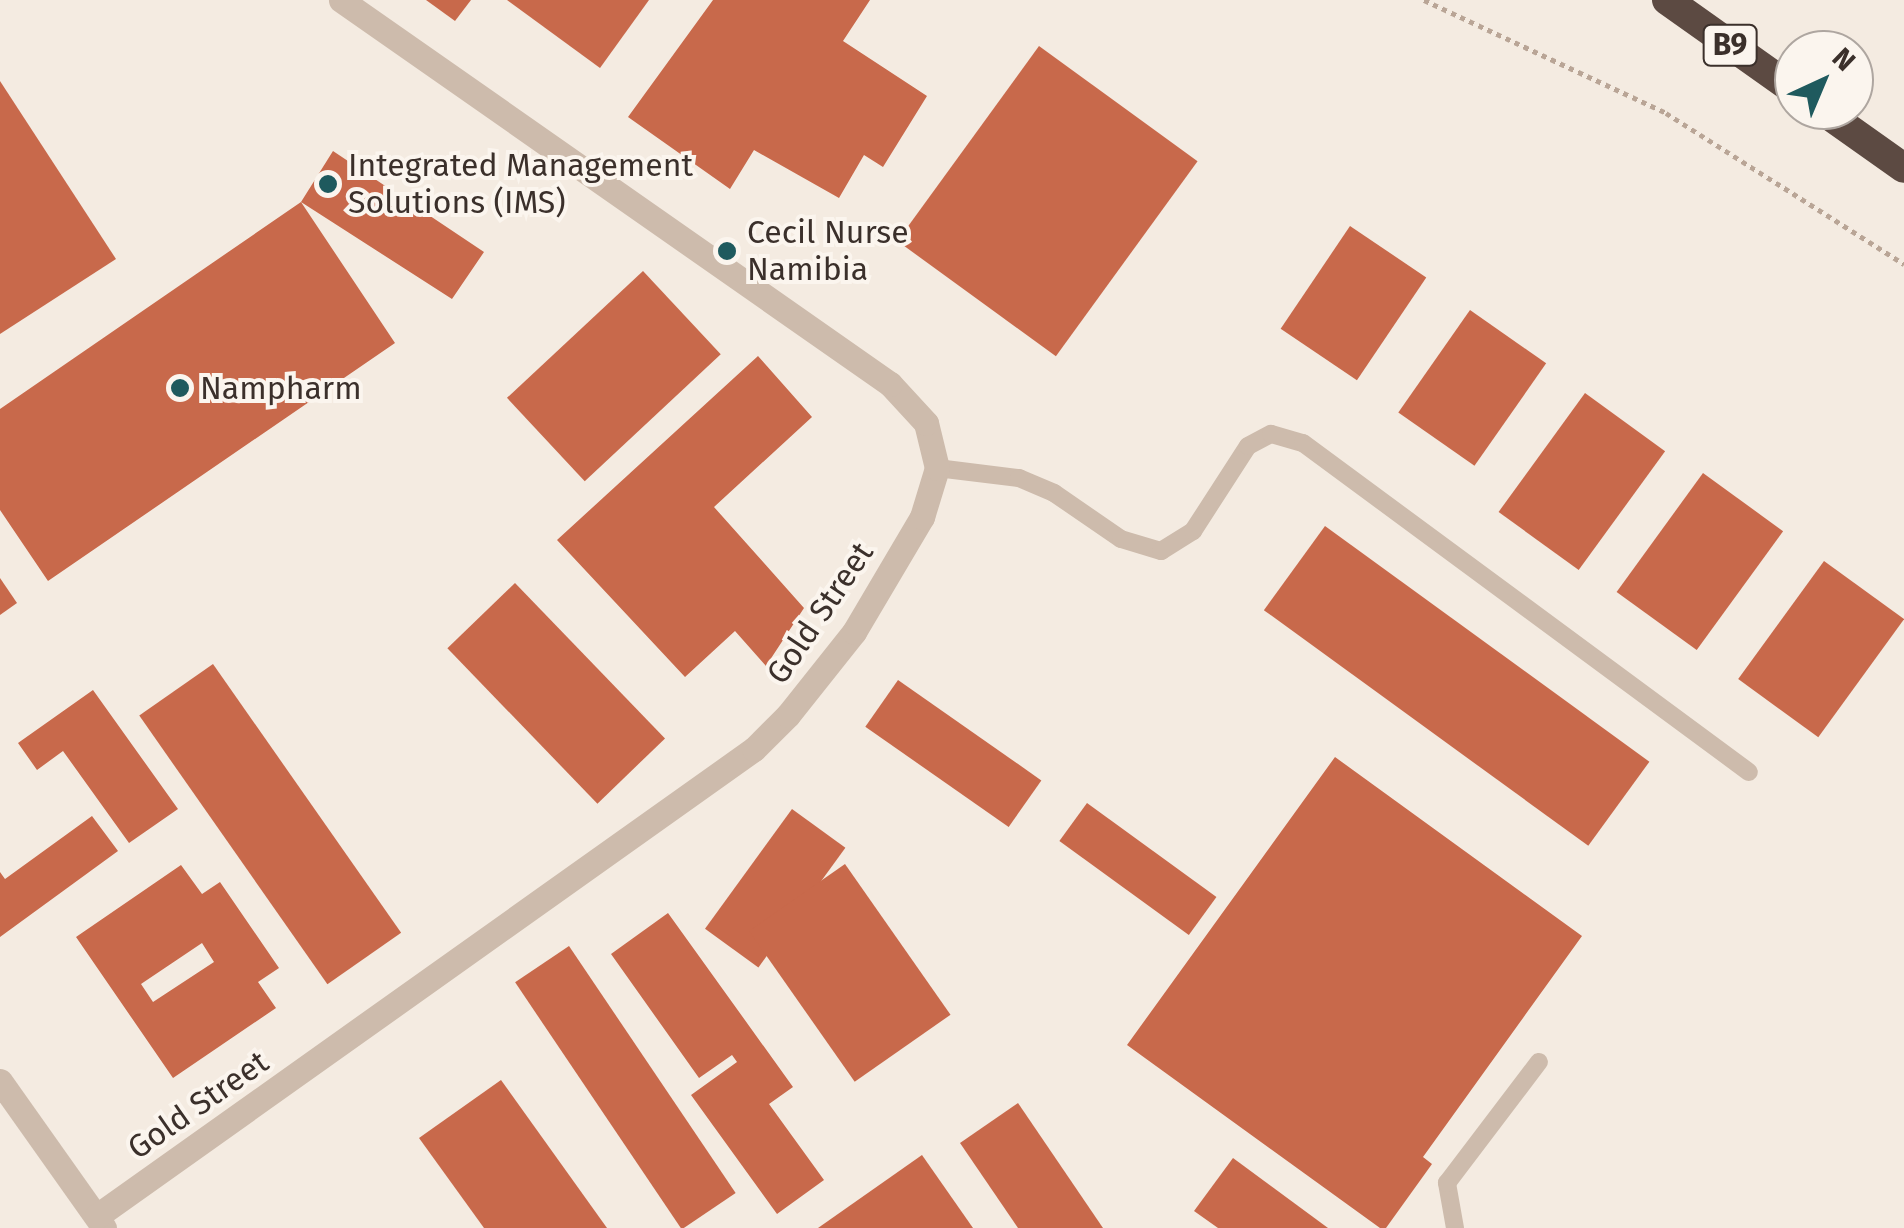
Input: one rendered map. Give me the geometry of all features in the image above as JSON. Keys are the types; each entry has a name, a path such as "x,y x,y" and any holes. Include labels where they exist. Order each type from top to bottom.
{"highway":[{"name":"B9","path":"1666,0 1774,76"},
{"path":"1850,130 1904,168"}],"street":[{"path":"342,0 890,384 926,423 937,468"},
{"name":"Gold Street","path":"0,1080 100,1222 754,749 788,715 854,632 922,517 937,468"}],"lane":[{"path":"937,468 1019,478 1054,493 1122,539 1161,550 1193,531 1248,446 1270,434 1303,443 1749,772"},
{"path":"1455,1228 1448,1184 1539,1062"}],"path":[{"path":"1424,0 1666,113 1904,264"}],"building":[{"path":"426,0 471,0 455,21"},
{"path":"507,0 649,0 600,68"},
{"path":"713,0 870,0 843,41 927,96 883,167 864,155 839,198 754,150 730,189 628,117"},
{"path":"1039,46 1198,161 1056,356 897,241"},
{"path":"0,81 116,259 0,334"},
{"path":"333,151 484,252 452,299 301,202"},
{"name":"Nampharm","path":"301,202 395,343 48,581 0,510 0,409"},
{"path":"1350,226 1426,277 1357,380 1281,329"},
{"path":"643,271 721,354 585,481 507,398"},
{"path":"1470,310 1546,363 1474,466 1398,412"},
{"path":"758,356 812,417 714,507 804,608 766,666 735,631 685,677 557,540"},
{"path":"1585,393 1665,451 1579,570 1499,512"},
{"path":"1703,473 1783,531 1697,650 1617,592"},
{"path":"1325,526 1649,762 1588,846 1264,610"},
{"path":"1824,561 1904,619 1818,737 1738,679"},
{"path":"0,578 17,603 0,615"},
{"path":"515,583 665,738 597,804 447,648"},
{"path":"213,664 401,933 327,984 139,716"},
{"path":"898,680 1041,780 1009,827 865,727"},
{"path":"93,690 178,809 129,843 63,751 37,770 18,743"},
{"path":"1335,757 1582,936 1423,1157 1432,1164 1386,1228 1380,1228 1127,1045"},
{"path":"1087,803 1216,897 1189,935 1059,841"},
{"path":"792,809 845,848 758,968 705,929"},
{"path":"92,816 118,851 0,937 0,872 5,879"},
{"path":"845,864 951,1015 855,1082 749,931"},
{"path":"181,865 202,894 220,882 279,968 258,982 276,1008 173,1078 76,937","holes":["202,943 214,962 153,1002 141,984"]},
{"path":"668,913 793,1087 769,1104 824,1180 777,1214 691,1095 737,1062 732,1055 699,1078 611,954"},
{"path":"569,946 736,1193 681,1228 515,982"},
{"path":"501,1080 607,1228 484,1228 419,1138"},
{"path":"1018,1103 1103,1228 1018,1228 960,1143"},
{"path":"922,1155 973,1228 818,1228"},
{"path":"1233,1158 1328,1228 1218,1228 1194,1211"}],"place":[{"name":"Integrated Management Solutions (IMS)","path":"328,184"},
{"name":"Cecil Nurse Namibia","path":"727,251"},
{"name":"Nampharm","path":"180,388"}]}
